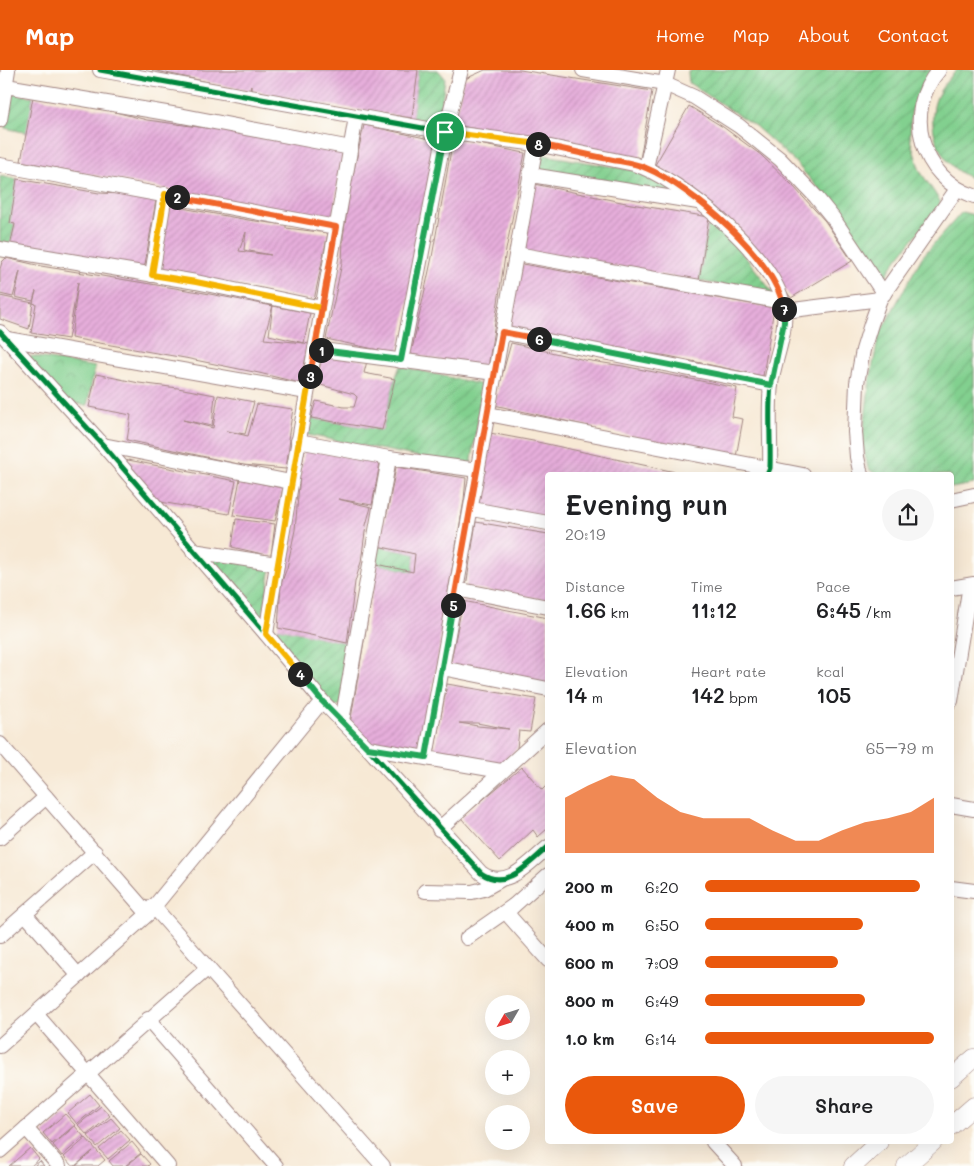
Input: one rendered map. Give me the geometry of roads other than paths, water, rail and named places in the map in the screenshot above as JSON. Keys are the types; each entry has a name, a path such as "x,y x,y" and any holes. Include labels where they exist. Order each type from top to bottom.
{"main road":[{"path":"954,1075 974,1058"},
{"path":"954,1123 974,1106"},
{"path":"853,1166 877,1144"},
{"path":"906,1166 931,1144"}],"street":[{"path":"0,120 8,70"},
{"path":"100,70 356,117 445,132 536,144 646,168 673,183 701,203 758,258 776,286 784,306 784,322 771,385 768,471 488,414"},
{"path":"401,360 445,132 461,70"},
{"path":"583,70 664,84 694,97 760,142 780,159 833,218 882,297"},
{"path":"646,168 668,70"},
{"path":"939,70 933,76 924,95 919,116 921,138 931,164 943,178 957,189 974,196"},
{"path":"6,86 178,114 350,148"},
{"path":"266,634 298,441 356,117"},
{"path":"426,757 536,144"},
{"path":"0,165 336,227"},
{"path":"531,175 701,203"},
{"path":"860,472 857,457 856,432 858,383 863,350 882,297 957,189"},
{"path":"152,275 165,194"},
{"path":"0,249 196,282 322,308"},
{"path":"517,254 784,306 882,297"},
{"path":"502,332 771,385"},
{"path":"4,335 307,392"},
{"path":"4,335 103,445 322,701 368,748 439,829 486,877 505,879 525,895"},
{"path":"315,349 495,373"},
{"path":"298,441 389,458 478,470"},
{"path":"103,445 291,482"},
{"path":"342,721 389,458"},
{"path":"954,499 974,495"},
{"path":"472,509 545,522"},
{"path":"193,551 277,564"},
{"path":"954,588 972,585 954,676"},
{"path":"456,588 545,606"},
{"path":"442,668 545,688"},
{"path":"0,1046 151,910 322,701"},
{"path":"439,829 545,733"},
{"path":"0,744 95,852 208,968 383,1166"},
{"path":"368,748 501,771"},
{"path":"0,838 46,797"},
{"path":"954,806 974,809"},
{"path":"425,891 472,892 484,889 505,879 545,849"},
{"path":"0,936 95,852"},
{"path":"467,938 513,906 545,878"},
{"path":"954,888 974,891"},
{"path":"513,906 510,910 510,917 545,957"},
{"path":"25,914 79,976"},
{"path":"0,1152 148,1019 208,968"},
{"path":"36,1014 168,1166"},
{"path":"148,1019 276,1166"},
{"path":"26,1128 59,1166"},
{"path":"714,1144 735,1166"}]}
